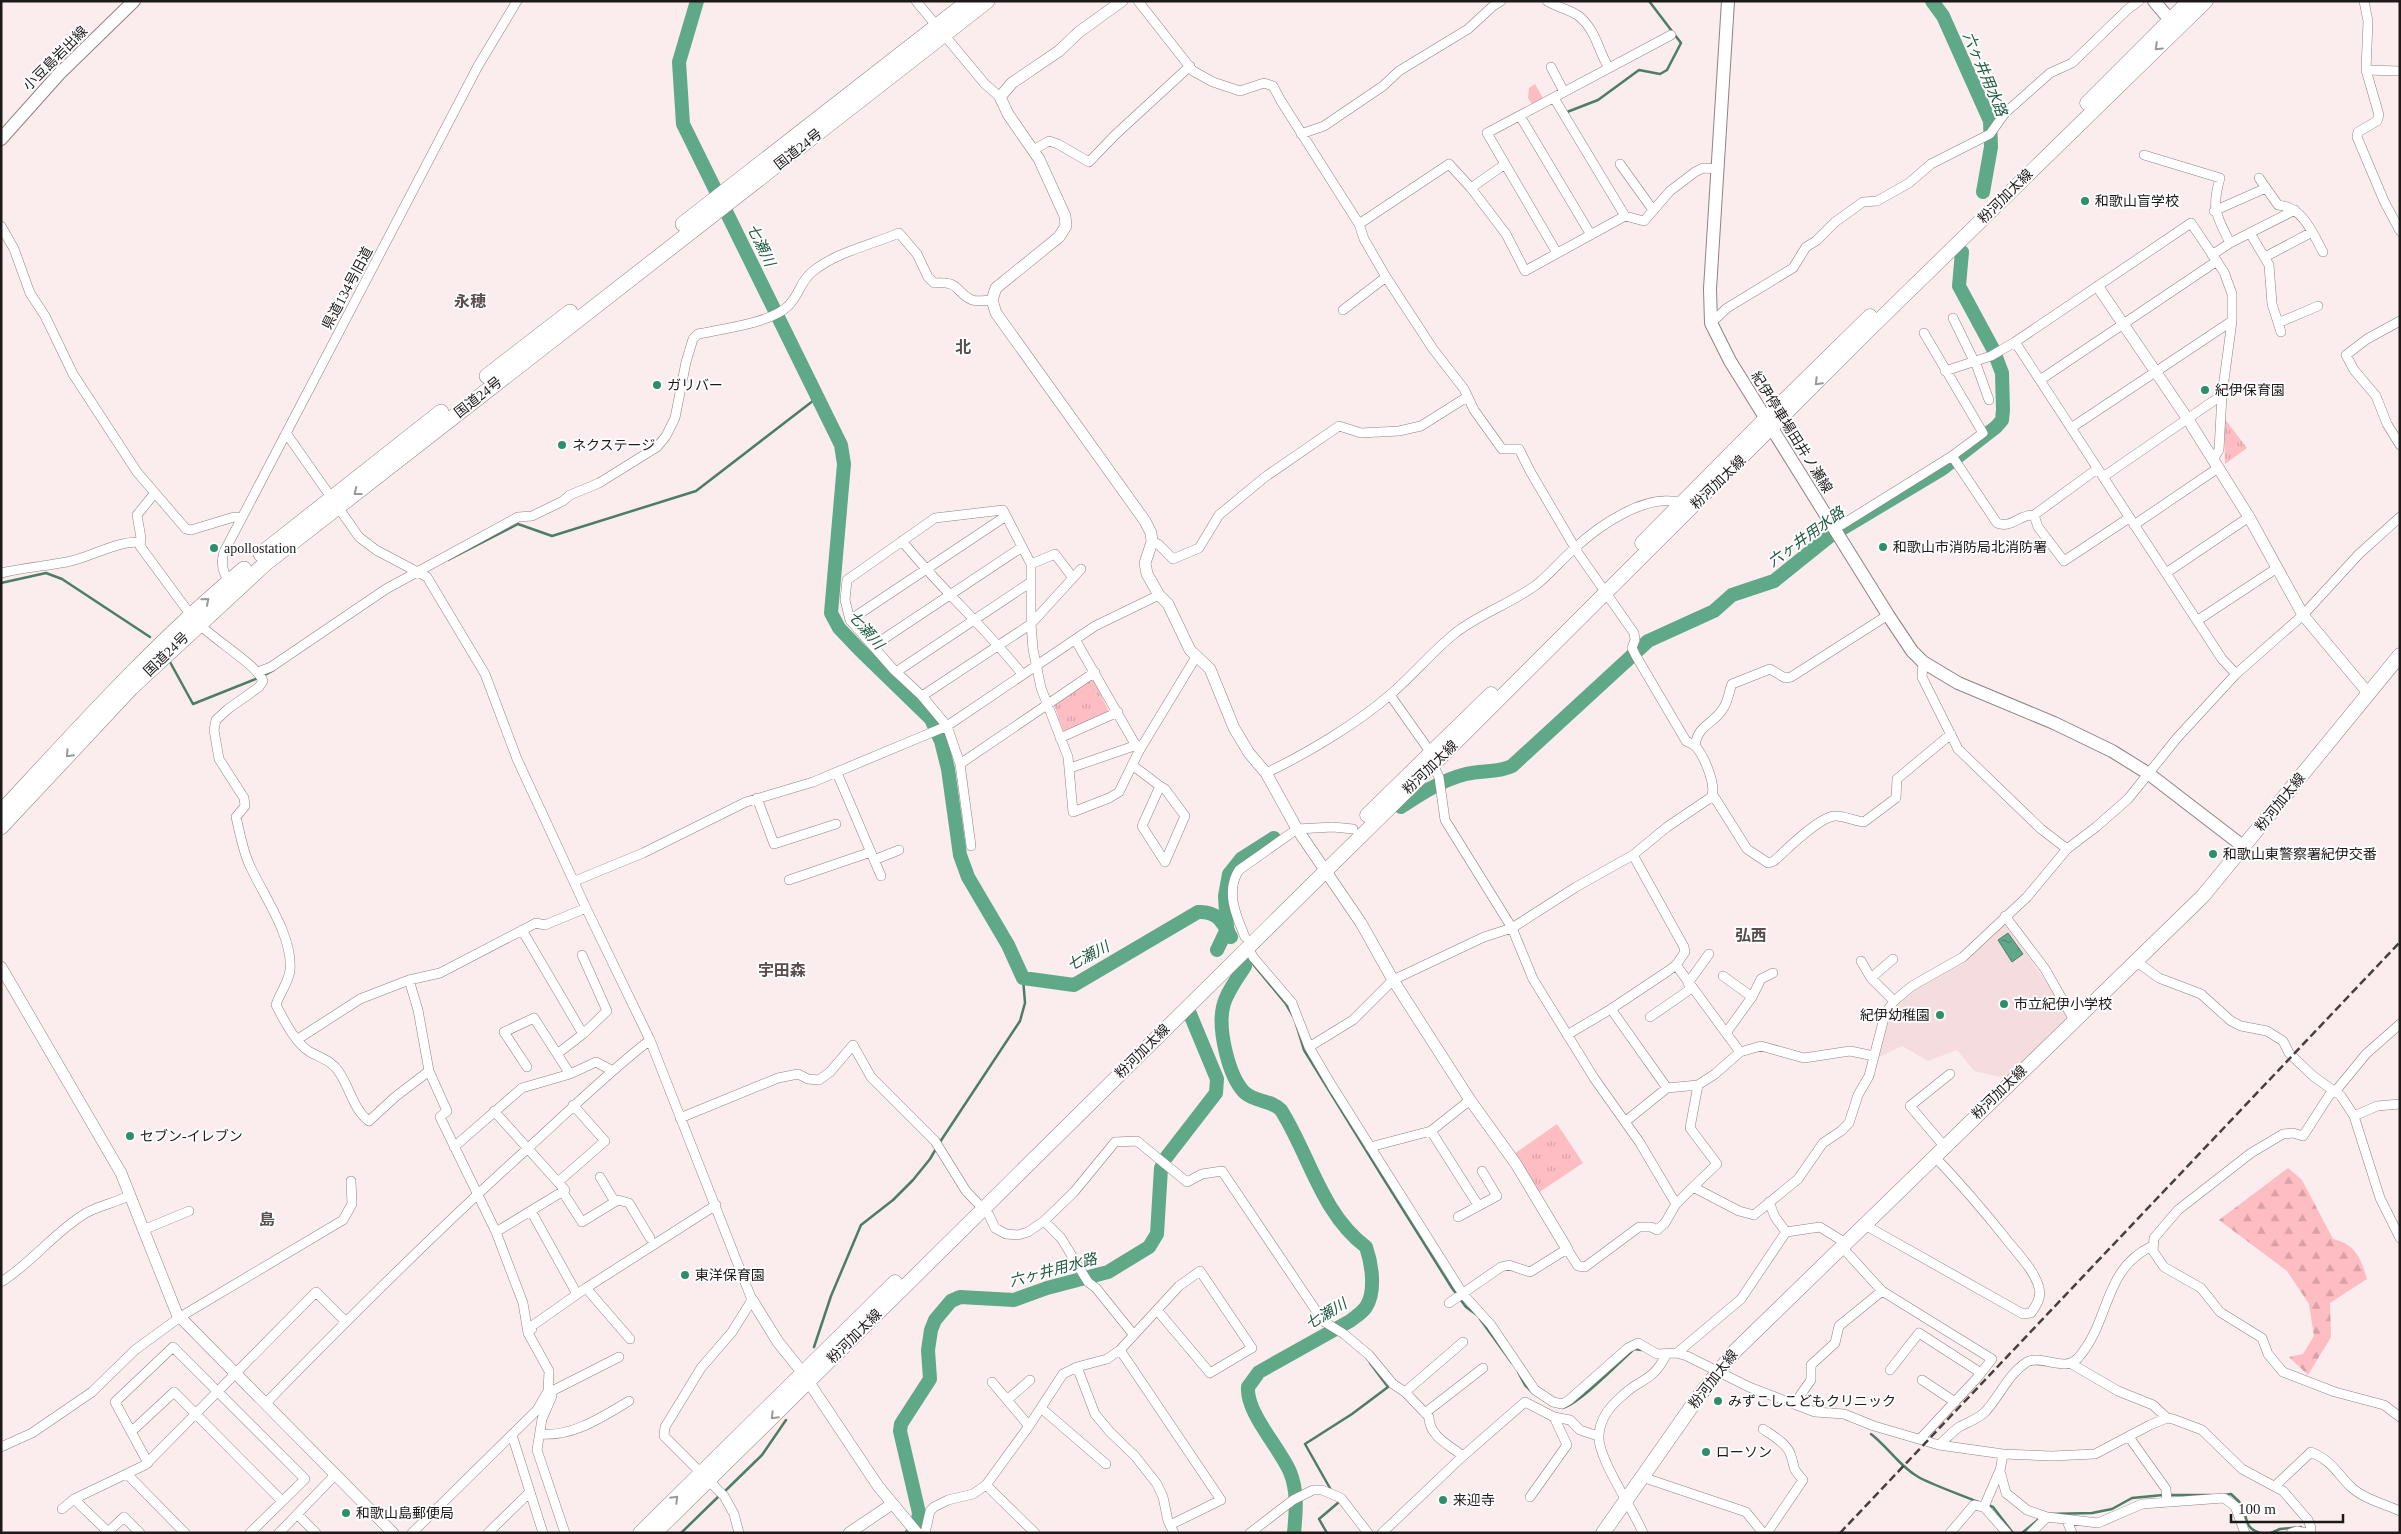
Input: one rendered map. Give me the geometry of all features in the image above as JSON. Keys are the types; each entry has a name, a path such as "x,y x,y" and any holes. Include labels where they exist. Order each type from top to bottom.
{"highway":[{"name":"国道24号","path":"941,30 969,1"},
{"name":"国道24号","path":"1,812 59,748 232,585 335,502 941,30 986,1"},
{"name":"国道24号","path":"1,827 194,619"}],"main road":[{"name":"小豆島岩出線","path":"1,139 59,74 134,1"},
{"name":"紀伊停車場田井ノ瀬線","path":"1728,1 1710,289 1712,323 1730,362 1888,615 1912,651 1923,662 1958,683 2054,723 2112,751 2149,774 2244,847"},
{"path":"2154,1 2174,24"},
{"name":"粉河加太線","path":"2174,24 2189,1"},
{"name":"粉河加太線","path":"655,1533 713,1485 805,1377 1432,759 1769,423 2085,117 2174,24 2206,1"},
{"name":"粉河加太線","path":"1603,589 1681,503 1769,423"},
{"name":"粉河加太線","path":"1603,1533 1718,1370 1734,1351 2203,896 2399,656"},
{"name":"粉河加太線","path":"1323,866 1353,829 1432,759"},
{"name":"粉河加太線","path":"640,1533 713,1485"}],"street":[{"name":"県道134号旧道","path":"232,585 226,578 222,560 241,518 478,66 517,1"},
{"path":"916,1 986,84 1000,97 1008,114 1034,150 1065,216 1066,226 1059,237 996,288 992,300 996,313 1145,521 1151,533 1152,542 1145,563 1147,574 1159,595 1168,604 1186,644 1196,657 1210,668 1234,728 1249,753 1266,773 1297,829 1360,923 1470,1100 1516,1164 1578,1266 1586,1267 1639,1227 1652,1227 1657,1230 1665,1223 1676,1204 1716,1164 1690,1128 1698,1085"},
{"path":"1000,97 1012,83 1059,51 1079,32 1122,1"},
{"path":"1138,1 1193,71 1213,82 1240,91 1264,83 1273,86 1301,134 1359,224 1364,239 1386,277 1433,349 1464,389 1467,397 1502,449 1519,449 1575,547 1634,634 1635,640 1632,648 1686,741 1695,745"},
{"path":"1301,134 1324,126 1383,86 1399,71 1468,29 1501,1"},
{"path":"1547,1 1579,16 1593,31 1602,57 1610,68"},
{"path":"1712,323 1727,308 1793,268 1806,247 1816,241 1835,222 1863,202 1876,201 1909,183 1931,164 1990,134 2005,113 2050,73 2072,63 2138,1"},
{"path":"2364,1 2368,20 2366,70 2379,115 2377,121 2358,132 2357,137 2384,201 2400,231"},
{"path":"1557,253 1487,133 1671,35"},
{"path":"1034,150 1049,141 1058,144 1089,162 1115,135 1190,66"},
{"path":"1551,66 1564,92"},
{"path":"2366,70 2400,71"},
{"path":"1554,98 1625,216"},
{"path":"1520,116 1591,234"},
{"path":"2144,156 2220,178 2214,198 2214,211 2230,242"},
{"path":"1359,224 1449,164 1471,188 1506,234 1524,271 1625,216 1644,221 1670,191 1696,172 1703,168 1718,169"},
{"path":"1471,188 1505,164"},
{"path":"1620,164 1653,210"},
{"path":"2259,178 2278,205 2287,206 2304,218 2323,252"},
{"path":"2214,211 2266,188"},
{"path":"2040,380 2123,324 2215,258 2230,242 2295,210"},
{"path":"1945,371 2000,352 2191,223 2224,272 2232,294 2232,321 2222,395 2219,450 2216,464 2131,522 2064,561 2038,527 2034,515"},
{"path":"1,226 14,249 30,293 45,316 73,374 154,494 186,529 190,530 234,517 241,518"},
{"path":"2250,232 2266,256 2272,304 2280,328 2318,306"},
{"path":"2266,256 2312,232"},
{"path":"258,672 271,667 386,590 518,517 532,516 599,483 657,447 666,436 675,418 693,339 698,334 770,317 784,310 812,271 848,252 899,233 917,254 928,277 934,283 948,282 957,286 975,301 992,300"},
{"path":"1343,310 1386,277"},
{"path":"2098,287 2187,418 2250,517 2303,615 2368,693"},
{"path":"1953,318 1974,361 1989,400"},
{"path":"2071,428 2232,321"},
{"path":"2400,321 2368,339 2346,355 2354,370 2376,396 2387,424 2400,445"},
{"path":"1836,532 1954,459 1983,433 1924,333"},
{"path":"2016,342 2131,522 2198,620 2222,659 2236,674"},
{"path":"2103,477 2222,395"},
{"path":"1152,542 1158,544 1173,559 1194,552 1225,510 1265,477 1339,426 1361,433 1399,431 1421,426 1467,397"},
{"path":"286,433 359,537 376,550 420,571 427,577 485,674 517,759 650,1040 752,1300 778,1342 805,1377 892,1504 915,1530"},
{"path":"1954,459 1997,523 2010,525 2029,515 2034,515 2097,469"},
{"path":"139,542 141,538 137,515 154,494"},
{"path":"1266,773 1299,757 1390,695 1453,635 1476,618 1536,585 1575,547 1616,518 1651,502 1670,499 1681,503"},
{"path":"971,846 960,764 947,726 922,696 896,672 850,620 845,600 847,580 935,518 1003,510 1031,564 1030,624 1041,688 1070,768 1073,812 1109,798 1119,792 1138,748 1196,657"},
{"path":"850,620 1006,516"},
{"path":"1693,1187 1749,1215 1754,1215 1798,1179 1823,1143 1841,1132 1849,1123 1874,1056 1883,1019 1894,1001 1912,986 1962,957 2027,897 2067,848 2096,827 2122,804 2149,774 2177,738 2236,674 2303,615 2359,554 2400,516"},
{"path":"2166,573 2250,517"},
{"path":"902,541 949,595 998,644 1022,674"},
{"path":"1,573 31,566 69,562 124,542 139,542"},
{"path":"139,542 179,602 194,619 207,633 258,672 263,681 259,687 216,720 214,730 219,759 244,798 245,806 236,817 250,868 267,897 290,953 290,973 278,994 276,1005 298,1039 310,1052 323,1057 338,1071 361,1115 369,1121 395,1097 429,1071"},
{"path":"873,646 1022,547"},
{"path":"1031,564 1055,554 1073,578"},
{"path":"2198,620 2277,568"},
{"path":"922,696 1030,624 1081,569"},
{"path":"896,672 1030,582"},
{"path":"575,881 643,853 720,814 757,798 813,782 947,726 1095,626 1159,595"},
{"path":"1888,615 1790,677 1785,678 1770,669 1732,684 1726,705 1718,716 1697,733 1695,745 1714,788 1713,795 1747,848 1768,862 1774,861 1808,831 1830,817 1835,816 1864,822 1896,798 1896,779 1951,734"},
{"path":"1076,640 1138,748"},
{"path":"1923,662 1922,677 1958,749 2041,830 2067,848"},
{"path":"960,764 1095,672"},
{"path":"1390,695 1432,759 1440,784 1446,820 1512,928 1533,979 1594,1078 1626,1121 1676,1204"},
{"path":"1060,738 1118,712"},
{"path":"1070,768 1138,748"},
{"path":"1132,765 1160,786 1185,816 1165,862 1142,826 1160,786"},
{"path":"836,773 881,876"},
{"path":"1309,1047 1353,1020 1394,980 1484,937 1512,928 1576,887 1633,855 1667,827 1713,795"},
{"path":"757,798 774,844 836,824"},
{"path":"1353,829 1333,827 1297,829 1239,870 1234,877 1231,895 1238,920 1253,956 1292,1002 1309,1047 1461,1295 1491,1325 1518,1364 1529,1384 1552,1402 1562,1404 1634,1344 1638,1343 1657,1354 1677,1353 1741,1299 1786,1232 1820,1227 1843,1244 1882,1291 1992,1359 1920,1439"},
{"path":"789,880 899,850"},
{"path":"1567,1035 1611,1009 1676,965 1684,952 1684,947 1633,855"},
{"path":"298,1039 360,999 409,980 440,973 536,923 545,925 586,908"},
{"path":"2005,916 2045,969 2074,1020"},
{"path":"522,930 582,1034"},
{"path":"1650,1017 1690,985 1710,954"},
{"path":"557,1054 607,1011 582,956"},
{"path":"1872,978 1893,959"},
{"path":"1861,962 1872,978 1894,1001"},
{"path":"2137,962 2159,978 2201,994 2236,1024 2267,1031 2283,1041 2289,1053 2333,1092 2341,1096 2354,1116 2380,1198 2400,1238"},
{"path":"1676,965 1740,1052"},
{"path":"1,967 121,1173 172,1305 180,1317 393,1533"},
{"path":"1726,1033 1752,997 1761,979 1774,973"},
{"path":"1723,976 1752,997"},
{"path":"409,980 418,1010 429,1071 447,1111 440,1117 496,1232 523,1303 529,1328 528,1333 545,1362 550,1381 544,1401 412,1533"},
{"path":"1611,1009 1667,1088"},
{"path":"527,1067 504,1032 534,1018 570,1074"},
{"path":"2400,1024 2366,1054 2333,1092 2303,1136 2293,1133 2283,1134 2251,1153 2178,1210 2154,1238 2152,1246 2157,1259 2164,1267 2201,1288 2220,1312 2262,1338 2268,1354 2283,1372 2335,1392 2384,1405 2400,1417"},
{"path":"266,1404 345,1321 478,1192 611,1070 650,1040"},
{"path":"680,1118 778,1078 798,1074 808,1079 819,1080 830,1072 853,1045 871,1077 941,1150 960,1183 980,1205 995,1228 1006,1234 1018,1235 1028,1232 1044,1221 1074,1192 1115,1142 1137,1141 1187,1182 1202,1174 1222,1171 1263,1234 1324,1321 1369,1354 1393,1384 1405,1392 1429,1417 1429,1426 1435,1435 1463,1456"},
{"path":"1626,1121 1667,1088 1698,1085 1715,1074 1740,1052 1761,1046 1804,1058 1850,1051 1874,1056"},
{"path":"454,1146 522,1088 570,1074 596,1062 611,1070"},
{"path":"1944,1146 1910,1106 1950,1074"},
{"path":"1370,1147 1431,1130 1470,1100"},
{"path":"2354,1116 2377,1106 2400,1104"},
{"path":"558,1182 605,1141 573,1106"},
{"path":"494,1111 558,1182 582,1222 618,1200 629,1203 650,1238"},
{"path":"1431,1130 1478,1205"},
{"path":"1864,1224 2023,1314 2031,1313 2038,1303 2040,1290 2036,1280 2018,1253 1965,1188 1934,1156"},
{"path":"1458,1217 1497,1196 1482,1171"},
{"path":"600,1177 615,1202"},
{"path":"1,1448 32,1433 92,1392 136,1350 180,1317 343,1220 352,1204 351,1181"},
{"path":"496,1232 562,1191"},
{"path":"1,1282 22,1269 34,1254 87,1213 130,1195"},
{"path":"1769,1202 1775,1217 1786,1232"},
{"path":"529,1328 586,1288 716,1205"},
{"path":"531,1210 577,1294"},
{"path":"143,1230 189,1211"},
{"path":"1044,1221 1061,1238 1087,1280 1096,1288 1130,1330"},
{"path":"2070,1363 2077,1359 2088,1344 2122,1269 2139,1252 2152,1246"},
{"path":"1449,1303 1501,1267 1509,1265 1530,1272 1567,1249"},
{"path":"925,1533 930,1511 934,1507 948,1500 972,1494 986,1485 1029,1426 1063,1374 1077,1367 1107,1359 1120,1350 1130,1330 1157,1310 1180,1286 1200,1271 1252,1348 1210,1373 1157,1310"},
{"path":"586,1288 630,1339"},
{"path":"1794,1404 1811,1380 1811,1365 1835,1343 1839,1326 1882,1291"},
{"path":"62,1509 74,1499 148,1463 316,1292 345,1321"},
{"path":"739,1533 734,1514 713,1485 666,1439 663,1432 709,1356 732,1332 752,1300"},
{"path":"529,1328 533,1330 551,1361 556,1378 554,1390 542,1419 537,1450 565,1533"},
{"path":"1890,1370 1919,1333 1981,1373"},
{"path":"1405,1392 1463,1342"},
{"path":"148,1463 115,1402 173,1347 305,1478 250,1533"},
{"path":"1077,1367 1095,1414 1110,1432 1135,1456 1157,1484 1164,1497 1172,1529 1221,1500 1120,1350"},
{"path":"1677,1353 1718,1370 1749,1387 1815,1412 1844,1414 1874,1426 1939,1445 2003,1454 2052,1456 2096,1454 2166,1418"},
{"path":"1643,1533 1610,1469 1598,1436 1609,1408 1624,1393 1649,1379 1660,1367 1666,1355"},
{"path":"554,1390 619,1356"},
{"path":"1939,1445 1958,1428 1987,1410 2001,1389 2028,1362 2036,1360 2070,1363 2118,1391 2153,1405 2166,1418 2191,1424 2202,1430 2242,1469 2284,1491 2308,1520 2311,1528 2308,1533 2298,1531 2291,1533"},
{"path":"1425,1413 1483,1368"},
{"path":"1007,1400 1030,1380"},
{"path":"1922,1380 1954,1402"},
{"path":"992,1382 1029,1426"},
{"path":"131,1432 174,1392 282,1501"},
{"path":"540,1434 552,1435 583,1426 629,1401"},
{"path":"1382,1533 1463,1456 1526,1402 1554,1417 1570,1420 1580,1430 1598,1436"},
{"path":"1041,1408 1106,1464"},
{"path":"1530,1497 1568,1445 1554,1417"},
{"path":"1763,1429 1782,1442 1791,1455 1793,1468 1803,1480 1767,1533"},
{"path":"512,1435 543,1533"},
{"path":"2129,1437 2166,1489 2167,1502"},
{"path":"2275,1486 2311,1452 2329,1461 2352,1488 2364,1496 2400,1511"},
{"path":"1984,1507 1996,1484 2003,1454"},
{"path":"2000,1471 2006,1493 2027,1510 2047,1517 2067,1521 2098,1523 2142,1504 2224,1498 2235,1506 2245,1533"},
{"path":"127,1474 185,1533"},
{"path":"279,1533 335,1475"},
{"path":"1642,1477 1746,1512 1763,1533"},
{"path":"986,1485 1035,1533"},
{"path":"1250,1533 1298,1498 1313,1490 1322,1490 1341,1498 1368,1533"},
{"path":"488,1533 530,1492"},
{"path":"74,1499 108,1532 124,1517 140,1533"},
{"path":"849,1533 892,1504"},
{"path":"1950,1533 1974,1506 1984,1507 2007,1533"},
{"path":"297,1514 316,1533"},
{"path":"2030,1533 2047,1517"},
{"path":"2067,1521 2072,1533"}],"shaded area":[{"path":"2005,923 2069,1015 2067,1023 2008,1079 1974,1071 1957,1050 1928,1061 1902,1046 1878,1058 1887,1022 1899,1003 1916,990 1964,962"}],"green space":[{"path":"1535,84 1544,100 1533,106 1528,98 1529,88"},
{"path":"2224,418 2247,448 2225,464"},
{"path":"1093,679 1109,712 1064,733 1053,702"},
{"path":"1557,1124 1583,1163 1538,1193 1514,1154"},
{"path":"2288,1168 2302,1180 2333,1239 2347,1244 2356,1253 2367,1279 2330,1303 2331,1337 2308,1375 2289,1357 2303,1354 2314,1336 2309,1304 2287,1271 2219,1220"}],"water":[{"path":"2008,933 2023,954 2012,962 1998,940"}],"waterway":[{"name":"七瀬川","path":"697,1 679,62 683,124 841,445 844,464 831,613 839,628 931,719 941,741 948,769 960,855 968,877 1008,945 1023,978 1074,985 1198,912 1210,913 1218,918 1231,937"},
{"path":"1567,112 1598,100 1639,70 1660,74 1667,70 1681,43 1649,1"},
{"name":"六ヶ井用水路","path":"1932,1 1943,16 1990,121 1991,147 1983,192"},
{"name":"六ヶ井用水路","path":"1401,807 1432,787 1457,777 1472,773 1501,770 1512,766 1648,641 1714,611 1732,595 1774,581 1830,536 1942,469 1996,427 2002,420 2002,373 1993,349 1959,286 1962,252"},
{"path":"448,560 518,524 552,536 696,491 818,397"},
{"path":"1,583 46,573 62,579 150,637"},
{"path":"170,662 193,704 258,678"},
{"path":"263,676 274,670"},
{"name":"六ヶ井用水路","path":"1217,950 1227,929 1225,896 1229,874 1241,859 1274,838"},
{"path":"1227,907 1235,935"},
{"path":"1248,958 1286,1004 1293,1016"},
{"name":"七瀬川","path":"1243,961 1245,966 1232,986 1223,1007 1222,1016 1223,1039 1233,1075 1248,1095 1273,1104 1281,1110 1327,1201 1338,1218 1366,1247 1371,1270 1371,1294 1363,1311 1350,1321 1259,1372 1248,1387 1252,1408 1293,1479 1296,1502 1294,1533"},
{"path":"940,1142 1020,1021 1025,1003 1023,978"},
{"name":"六ヶ井用水路","path":"912,1533 917,1527 919,1513 900,1431 901,1424 930,1379 928,1350 931,1330 935,1320 951,1301 960,1297 1014,1300 1047,1288 1108,1272 1149,1247 1157,1234 1161,1168 1165,1159 1216,1093 1217,1079 1190,1014"},
{"path":"1296,1024 1304,1050 1385,1181 1452,1288 1466,1307 1477,1315"},
{"path":"814,1347 831,1296 861,1225 893,1200 913,1180 937,1147"},
{"path":"1480,1319 1512,1363"},
{"path":"1562,1408 1578,1400 1588,1392 1634,1349 1642,1350"},
{"path":"1331,1490 1305,1444 1352,1414 1388,1387 1370,1363"},
{"path":"1518,1372 1525,1385 1533,1393"},
{"path":"724,1492 762,1455 786,1420"},
{"path":"1871,1434 1913,1474 1978,1502"},
{"path":"2224,1495 2231,1494 2238,1501 2243,1508 2248,1524 2254,1531 2260,1533"},
{"path":"681,1533 720,1495"},
{"path":"2048,1514 2092,1513 2112,1509 2132,1498 2163,1495"},
{"path":"2169,1495 2211,1495"},
{"path":"1327,1533 1319,1519 1339,1502"},
{"path":"1988,1505 1993,1507 2013,1533"},
{"path":"2022,1533 2039,1519"},
{"path":"2271,1533 2280,1529 2301,1527"}],"railway":[{"path":"1840,1533 2400,942"}],"place":[{"name":"和歌山盲学校","path":"2085,201"},
{"name":"ガリバー","path":"657,385"},
{"name":"紀伊保育園","path":"2205,390"},
{"name":"ネクステージ","path":"562,445"},
{"name":"和歌山市消防局北消防署","path":"1883,547"},
{"name":"apollostation","path":"214,548"},
{"name":"和歌山東警察署紀伊交番","path":"2213,854"},
{"name":"市立紀伊小学校","path":"2004,1004"},
{"name":"紀伊幼稚園","path":"1940,1015"},
{"name":"セブン-イレブン","path":"130,1136"},
{"name":"東洋保育園","path":"685,1275"},
{"name":"みずこしこどもクリニック","path":"1718,1401"},
{"name":"ローソン","path":"1706,1452"},
{"name":"来迎寺","path":"1443,1500"},
{"name":"和歌山島郵便局","path":"346,1513"}],"district":[{"name":"永穂","path":"470,301"},
{"name":"北","path":"963,347"},
{"name":"弘西","path":"1751,935"},
{"name":"宇田森","path":"782,970"},
{"name":"島","path":"267,1219"}]}
